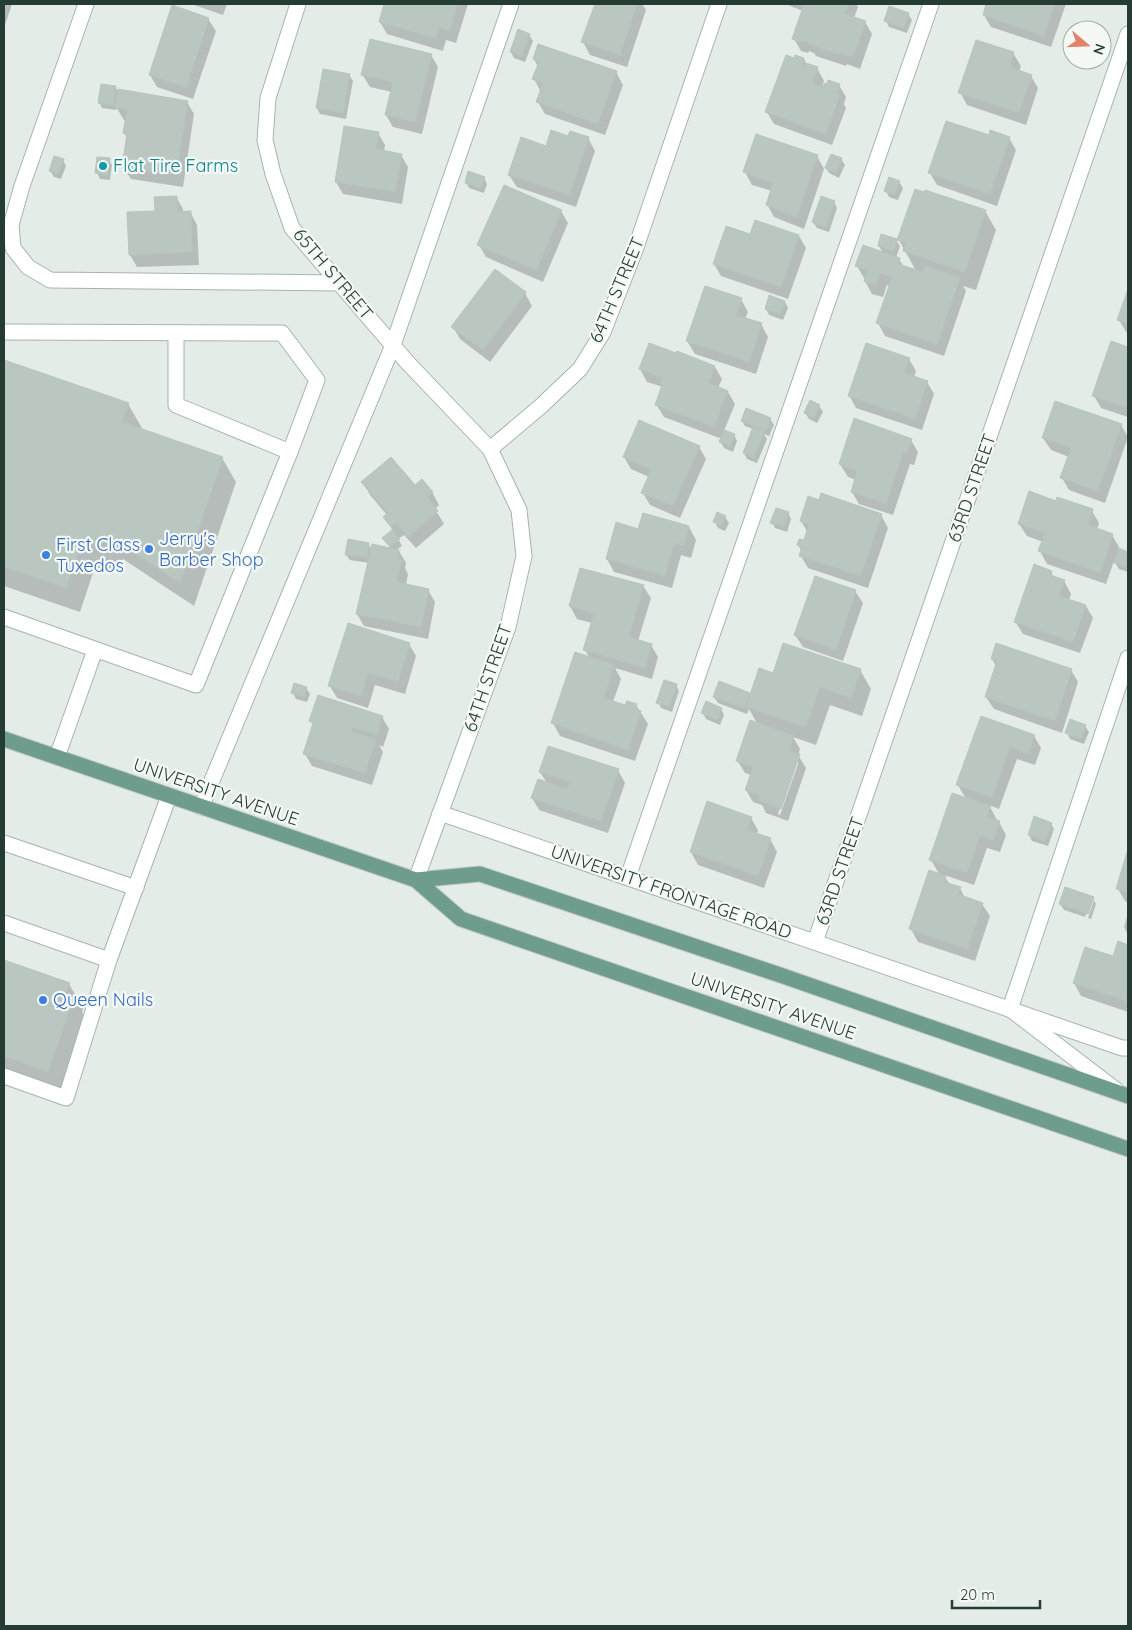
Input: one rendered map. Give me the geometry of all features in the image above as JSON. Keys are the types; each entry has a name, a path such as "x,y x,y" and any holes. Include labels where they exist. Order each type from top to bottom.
{"main road":[{"name":"UNIVERSITY AVENUE","path":"4,739 416,880 461,919 1128,1149"},
{"name":"UNIVERSITY AVENUE","path":"416,880 480,874 1124,1094"}],"street":[{"path":"86,4 22,186 11,225 14,248 28,267 50,280 340,283"},
{"name":"65TH STREET","path":"298,4 268,98 265,140 273,174 292,228 393,345 490,449"},
{"path":"201,806 393,345 511,4"},
{"name":"64TH STREET","path":"416,880 508,626 524,556 519,510 490,449 540,407 580,369 603,332 634,253 719,4"},
{"path":"628,877 931,4"},
{"name":"63RD STREET","path":"815,942 1128,34"},
{"path":"4,332 282,333 317,380 196,685 4,617"},
{"path":"176,332 176,405 290,452"},
{"path":"57,758 95,650"},
{"path":"1124,1094 1010,1009 1128,658"},
{"path":"4,1076 66,1098 110,960 169,796"},
{"name":"UNIVERSITY FRONTAGE ROAD","path":"440,813 1122,1048 1128,1048"},
{"path":"4,843 136,888"},
{"path":"4,923 110,960"}],"building":[{"path":"384,4 458,4 450,31 439,28 436,39 379,22"},
{"path":"595,4 637,4 620,55 581,42"},
{"path":"804,4 849,4 845,14 866,21 853,57 840,53 839,55 808,44 809,42 792,39"},
{"path":"986,4 1055,4 1044,36 983,15"},
{"path":"172,5 209,18 186,88 149,75"},
{"path":"889,6 909,13 904,28 884,21"},
{"path":"518,29 530,34 522,57 510,52"},
{"path":"370,39 432,54 415,122 385,115 393,82 361,75"},
{"path":"976,40 1014,52 1010,67 1032,75 1019,113 958,93"},
{"path":"538,44 617,71 598,124 536,102 543,83 532,79 539,62 533,59"},
{"path":"786,55 794,58 795,55 804,58 802,66 805,67 806,63 818,67 812,84 821,87 825,83 827,84 828,80 840,84 837,93 840,94 826,134 765,112"},
{"path":"323,69 350,74 343,113 316,108"},
{"path":"101,84 116,86 113,105 98,103"},
{"path":"118,89 188,101 176,175 122,167 127,134 123,133 127,110 115,108"},
{"path":"946,121 989,135 990,130 1010,137 990,194 928,173"},
{"path":"344,126 379,132 376,149 402,154 395,192 335,182"},
{"path":"551,130 568,136 570,131 589,137 570,195 508,175 521,137 546,146"},
{"path":"756,134 818,155 797,217 766,205 773,183 743,172"},
{"path":"831,154 842,158 836,173 825,168"},
{"path":"54,156 64,159 58,174 49,171"},
{"name":"Flat Tire Farms","path":"97,157 110,158 108,175 95,173"},
{"path":"468,171 485,177 481,188 465,183"},
{"path":"889,177 900,181 895,195 884,191"},
{"path":"504,185 562,210 536,270 477,245"},
{"path":"915,189 924,192 925,190 986,210 965,272 903,251 906,243 897,240"},
{"path":"177,196 177,212 191,211 192,252 129,255 127,212 155,211 154,197"},
{"path":"821,196 835,201 826,227 812,222"},
{"path":"755,220 799,235 781,287 713,264 726,226 750,234"},
{"path":"881,234 897,239 894,251 878,246"},
{"path":"863,245 900,258 898,264 923,272 925,266 960,278 937,344 876,323 892,277 880,273 876,286 864,281 868,270 855,266"},
{"path":"495,269 526,292 483,350 451,327"},
{"path":"705,286 742,298 736,315 762,323 749,362 686,341"},
{"path":"1128,289 1128,324 1117,320"},
{"path":"769,295 785,301 780,314 765,309"},
{"path":"1111,341 1128,347 1128,408 1092,396"},
{"path":"649,343 676,353 677,351 715,366 709,383 728,391 714,427 655,405 662,385 660,384 662,378 639,369"},
{"path":"866,343 910,358 904,373 928,381 915,419 848,396"},
{"path":"4,360 129,403 122,422 223,457 180,583 109,536 105,542 89,546 81,544 66,588 4,567"},
{"path":"810,400 820,405 814,418 804,413"},
{"path":"1055,401 1122,424 1098,491 1060,478 1071,448 1042,438"},
{"path":"746,408 771,418 766,431 741,421"},
{"path":"854,418 912,439 907,454 903,452 886,504 851,492 857,471 839,464"},
{"path":"639,420 700,446 673,506 641,493 651,470 623,457"},
{"path":"753,427 764,432 754,458 743,453"},
{"path":"724,430 735,434 730,447 719,442"},
{"path":"391,457 415,485 422,479 433,492 427,497 438,511 408,537 396,523 391,527 383,517 388,513 361,482"},
{"path":"1029,491 1056,501 1057,497 1093,509 1088,525 1113,534 1100,573 1038,551 1045,533 1018,524"},
{"path":"821,493 882,514 861,576 799,556 802,547 797,545 799,539 804,540 809,524 800,521 808,496 819,500"},
{"path":"776,508 789,512 784,527 770,523"},
{"path":"717,512 726,516 722,526 713,522"},
{"path":"643,513 689,526 684,546 674,543 665,576 606,559 616,522 638,529"},
{"path":"392,530 400,539 390,547 382,538"},
{"path":"348,539 369,543 367,558 345,555"},
{"path":"372,544 399,550 398,559 402,560 397,582 429,589 421,627 356,614"},
{"path":"1119,548 1128,552 1126,567 1114,563"},
{"path":"1034,564 1052,571 1050,575 1065,580 1059,596 1086,605 1073,642 1014,622"},
{"path":"580,568 644,585 629,637 652,644 645,668 583,650 594,614 569,606"},
{"path":"815,576 856,590 836,650 794,635"},
{"path":"348,623 410,643 398,682 368,673 361,696 328,686"},
{"path":"783,643 861,669 851,698 820,687 806,727 746,707 759,668 773,673"},
{"path":"996,643 1072,669 1055,721 985,697 997,661 991,659"},
{"path":"575,652 614,665 604,698 625,705 627,701 637,704 636,709 641,711 628,750 551,723"},
{"path":"664,680 677,684 669,707 656,703"},
{"path":"719,681 750,693 744,708 713,697"},
{"path":"294,683 307,687 304,697 291,693"},
{"path":"318,695 383,716 377,735 352,728 351,731 376,739 365,773 303,754 313,723 309,721"},
{"path":"706,701 722,708 717,720 701,713"},
{"path":"981,716 1035,735 1028,754 1010,747 992,797 956,785"},
{"path":"1070,719 1086,725 1081,739 1065,733"},
{"path":"750,720 794,736 789,751 800,754 781,809 758,800 760,795 745,790 753,767 736,761"},
{"path":"548,746 619,769 601,821 531,798 538,779 567,789 570,782 539,772"},
{"path":"952,793 991,806 987,817 1000,821 993,840 980,836 967,873 929,860"},
{"path":"707,801 752,817 747,830 771,838 758,876 690,852"},
{"path":"1034,816 1052,823 1045,841 1028,835"},
{"path":"1128,853 1128,893 1116,889"},
{"path":"929,870 946,876 944,882 961,887 958,894 983,903 968,949 909,929"},
{"path":"1065,887 1094,897 1088,914 1059,904"},
{"path":"1118,941 1128,945 1128,1002 1073,983 1085,947 1113,956"},
{"path":"4,960 70,983 66,994 74,997 48,1072 4,1056"}],"place":[{"name":"Flat Tire Farms","path":"103,166"},
{"name":"Jerry's Barber Shop","path":"149,549"},
{"name":"First Class Tuxedos","path":"46,555"},
{"name":"Queen Nails","path":"43,1000"}]}
